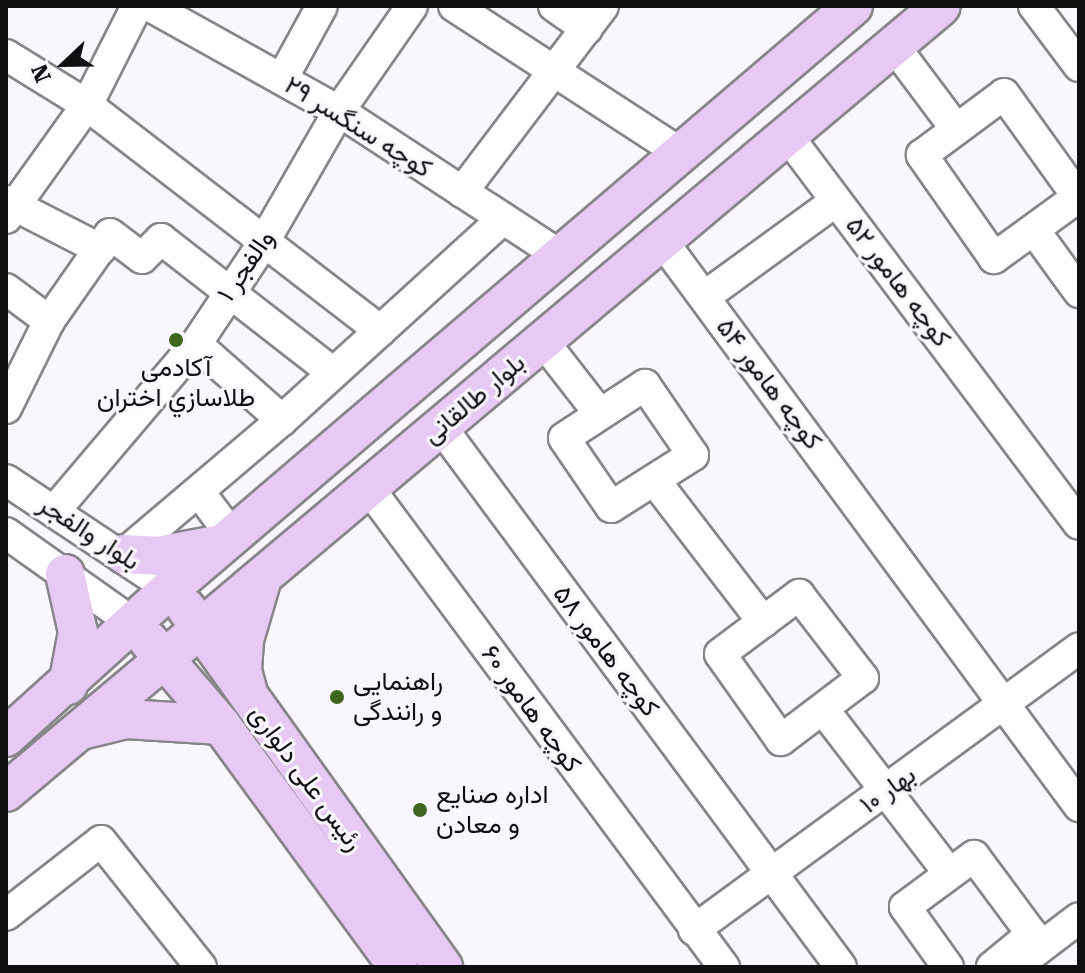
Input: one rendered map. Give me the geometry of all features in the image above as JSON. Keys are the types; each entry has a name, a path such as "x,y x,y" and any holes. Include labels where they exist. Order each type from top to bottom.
{"main road":[{"name":"بلوار طالقانی","path":"6,737 68,685 170,589 853,6"},
{"name":"بلوار طالقانی","path":"6,792 941,6"},
{"path":"124,554 158,556 229,540"},
{"path":"65,574 78,632 68,685"},
{"path":"79,731 126,719 236,714 244,640 262,578"},
{"name":"رئیس علی دلواری","path":"170,589 202,628 236,714 283,779 398,967"},
{"name":"رئیس علی دلواری","path":"133,623 164,659 236,714"},
{"name":"رئیس علی دلواری","path":"283,779 443,967"}],"street":[{"path":"100,249 9,208 87,105 137,6"},
{"name":"کوچه سنگسر ۲۹","path":"150,6 339,111 561,256"},
{"path":"282,79 322,6"},
{"name":"والفجر ۱","path":"56,509 196,344 262,245 339,111 412,6"},
{"path":"454,6 554,75 680,153"},
{"path":"462,192 595,18 554,6"},
{"path":"1034,6 1079,66"},
{"path":"894,46 956,129"},
{"path":"6,55 87,105 262,245 380,331"},
{"path":"1004,94 1078,197 994,258 922,155 1004,94"},
{"name":"کوچه هامور ۵۲","path":"787,135 1079,524"},
{"path":"704,297 836,201"},
{"path":"124,554 282,420 503,219"},
{"path":"1034,230 1079,292"},
{"path":"6,408 49,321 110,234 142,258 161,239 333,373"},
{"name":"کوچه هامور ۵۴","path":"663,242 1079,806"},
{"path":"6,289 49,321"},
{"path":"543,341 599,413"},
{"path":"196,344 282,420"},
{"path":"645,385 693,455 611,507 564,438 599,413 645,385"},
{"name":"کوچه هامور ۵۸","path":"441,427 841,967"},
{"name":"بلوار والفجر","path":"6,480 124,554 170,589"},
{"path":"655,481 763,622"},
{"name":"کوچه هامور ۶۰","path":"368,487 724,967"},
{"path":"199,492 229,540"},
{"name":"بلوار والفجر","path":"6,533 133,623"},
{"path":"799,595 863,678 823,709 781,740 720,654 799,595"},
{"name":"بهار ۱۰","path":"694,930 1079,648"},
{"path":"823,709 949,873"},
{"path":"6,915 101,841 201,967"},
{"path":"948,967 905,907 974,856 1032,934 1007,964"},
{"path":"1007,964 1079,918"}],"place":[{"name":"آكادمى طلاسازي اختران","path":"176,340"},
{"name":"راهنمایی و رانندگی","path":"337,697"},
{"name":"اداره صنایع و معادن","path":"420,810"}]}
